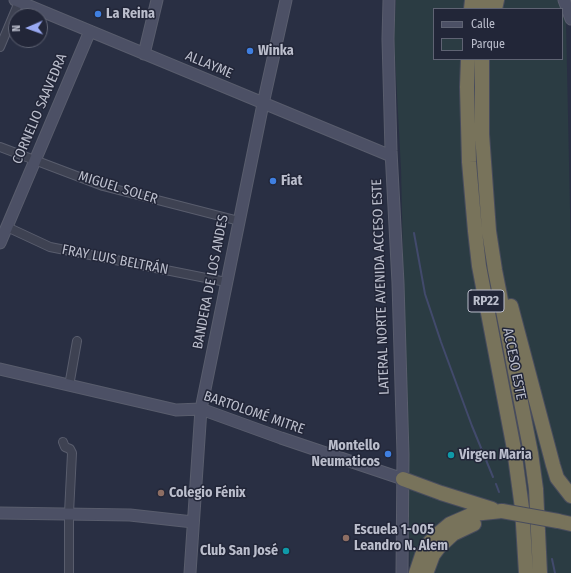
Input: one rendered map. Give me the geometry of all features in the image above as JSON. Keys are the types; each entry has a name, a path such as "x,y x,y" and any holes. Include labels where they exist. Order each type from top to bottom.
{"highway":[{"path":"464,60 463,133 468,162"},
{"name":"ACCESO ESTE","path":"468,60 468,162 474,231 514,449 520,491 526,573"},
{"name":"ACCESO ESTE","path":"482,60 482,134 489,231 495,270 532,460 537,502 540,573"},
{"path":"482,134 489,82 490,60"},
{"path":"485,165 491,193 502,268 548,451 557,478 571,496"},
{"path":"403,479 503,516"},
{"path":"416,573 425,549 433,538 450,524 473,514 503,516 564,527"},
{"path":"426,573 433,555 453,534 468,526 483,521 495,520 503,516"},
{"path":"522,573 524,541"}],"street":[{"path":"144,54 157,0"},
{"name":"BANDERA DE LOS ANDES","path":"190,573 200,409 286,0"},
{"name":"LATERAL NORTE AVENIDA ACCESO ESTE","path":"389,0 388,39 391,156 398,283 403,479 402,573"},
{"path":"564,0 571,19"},
{"path":"0,48 17,1"},
{"name":"ALLAYME","path":"17,1 36,4 90,31 391,156"},
{"name":"CORNELIO SAAVEDRA","path":"0,243 90,31"},
{"name":"MIGUEL SOLER","path":"0,146 35,161 114,190 239,221"},
{"name":"FRAY LUIS BELTRÁN","path":"7,228 50,246 226,282"},
{"path":"69,386 77,341"},
{"name":"BARTOLOMÉ MITRE","path":"0,369 176,410 200,409 403,479"},
{"path":"63,442 72,453 69,513 69,573"},
{"path":"0,513 69,513 145,516 193,522"}],"green space":[{"path":"396,0 559,0 562,8 433,8 433,60 563,60 563,13 566,21 571,256 571,573 410,573 401,169 394,38"}],"waterway":[{"path":"414,233 425,294 472,426 493,477"},
{"path":"496,484 499,492"},
{"path":"552,559 555,573"}],"place":[{"name":"La Reina","path":"98,14"},
{"name":"Winka","path":"250,51"},
{"name":"Fiat","path":"273,181"},
{"name":"Montello Neumaticos","path":"388,454"},
{"name":"Virgen Maria","path":"451,455"},
{"name":"Colegio Fénix","path":"161,493"},
{"name":"Escuela 1-005 Leandro N. Alem","path":"346,538"},
{"name":"Club San José","path":"286,551"}]}
